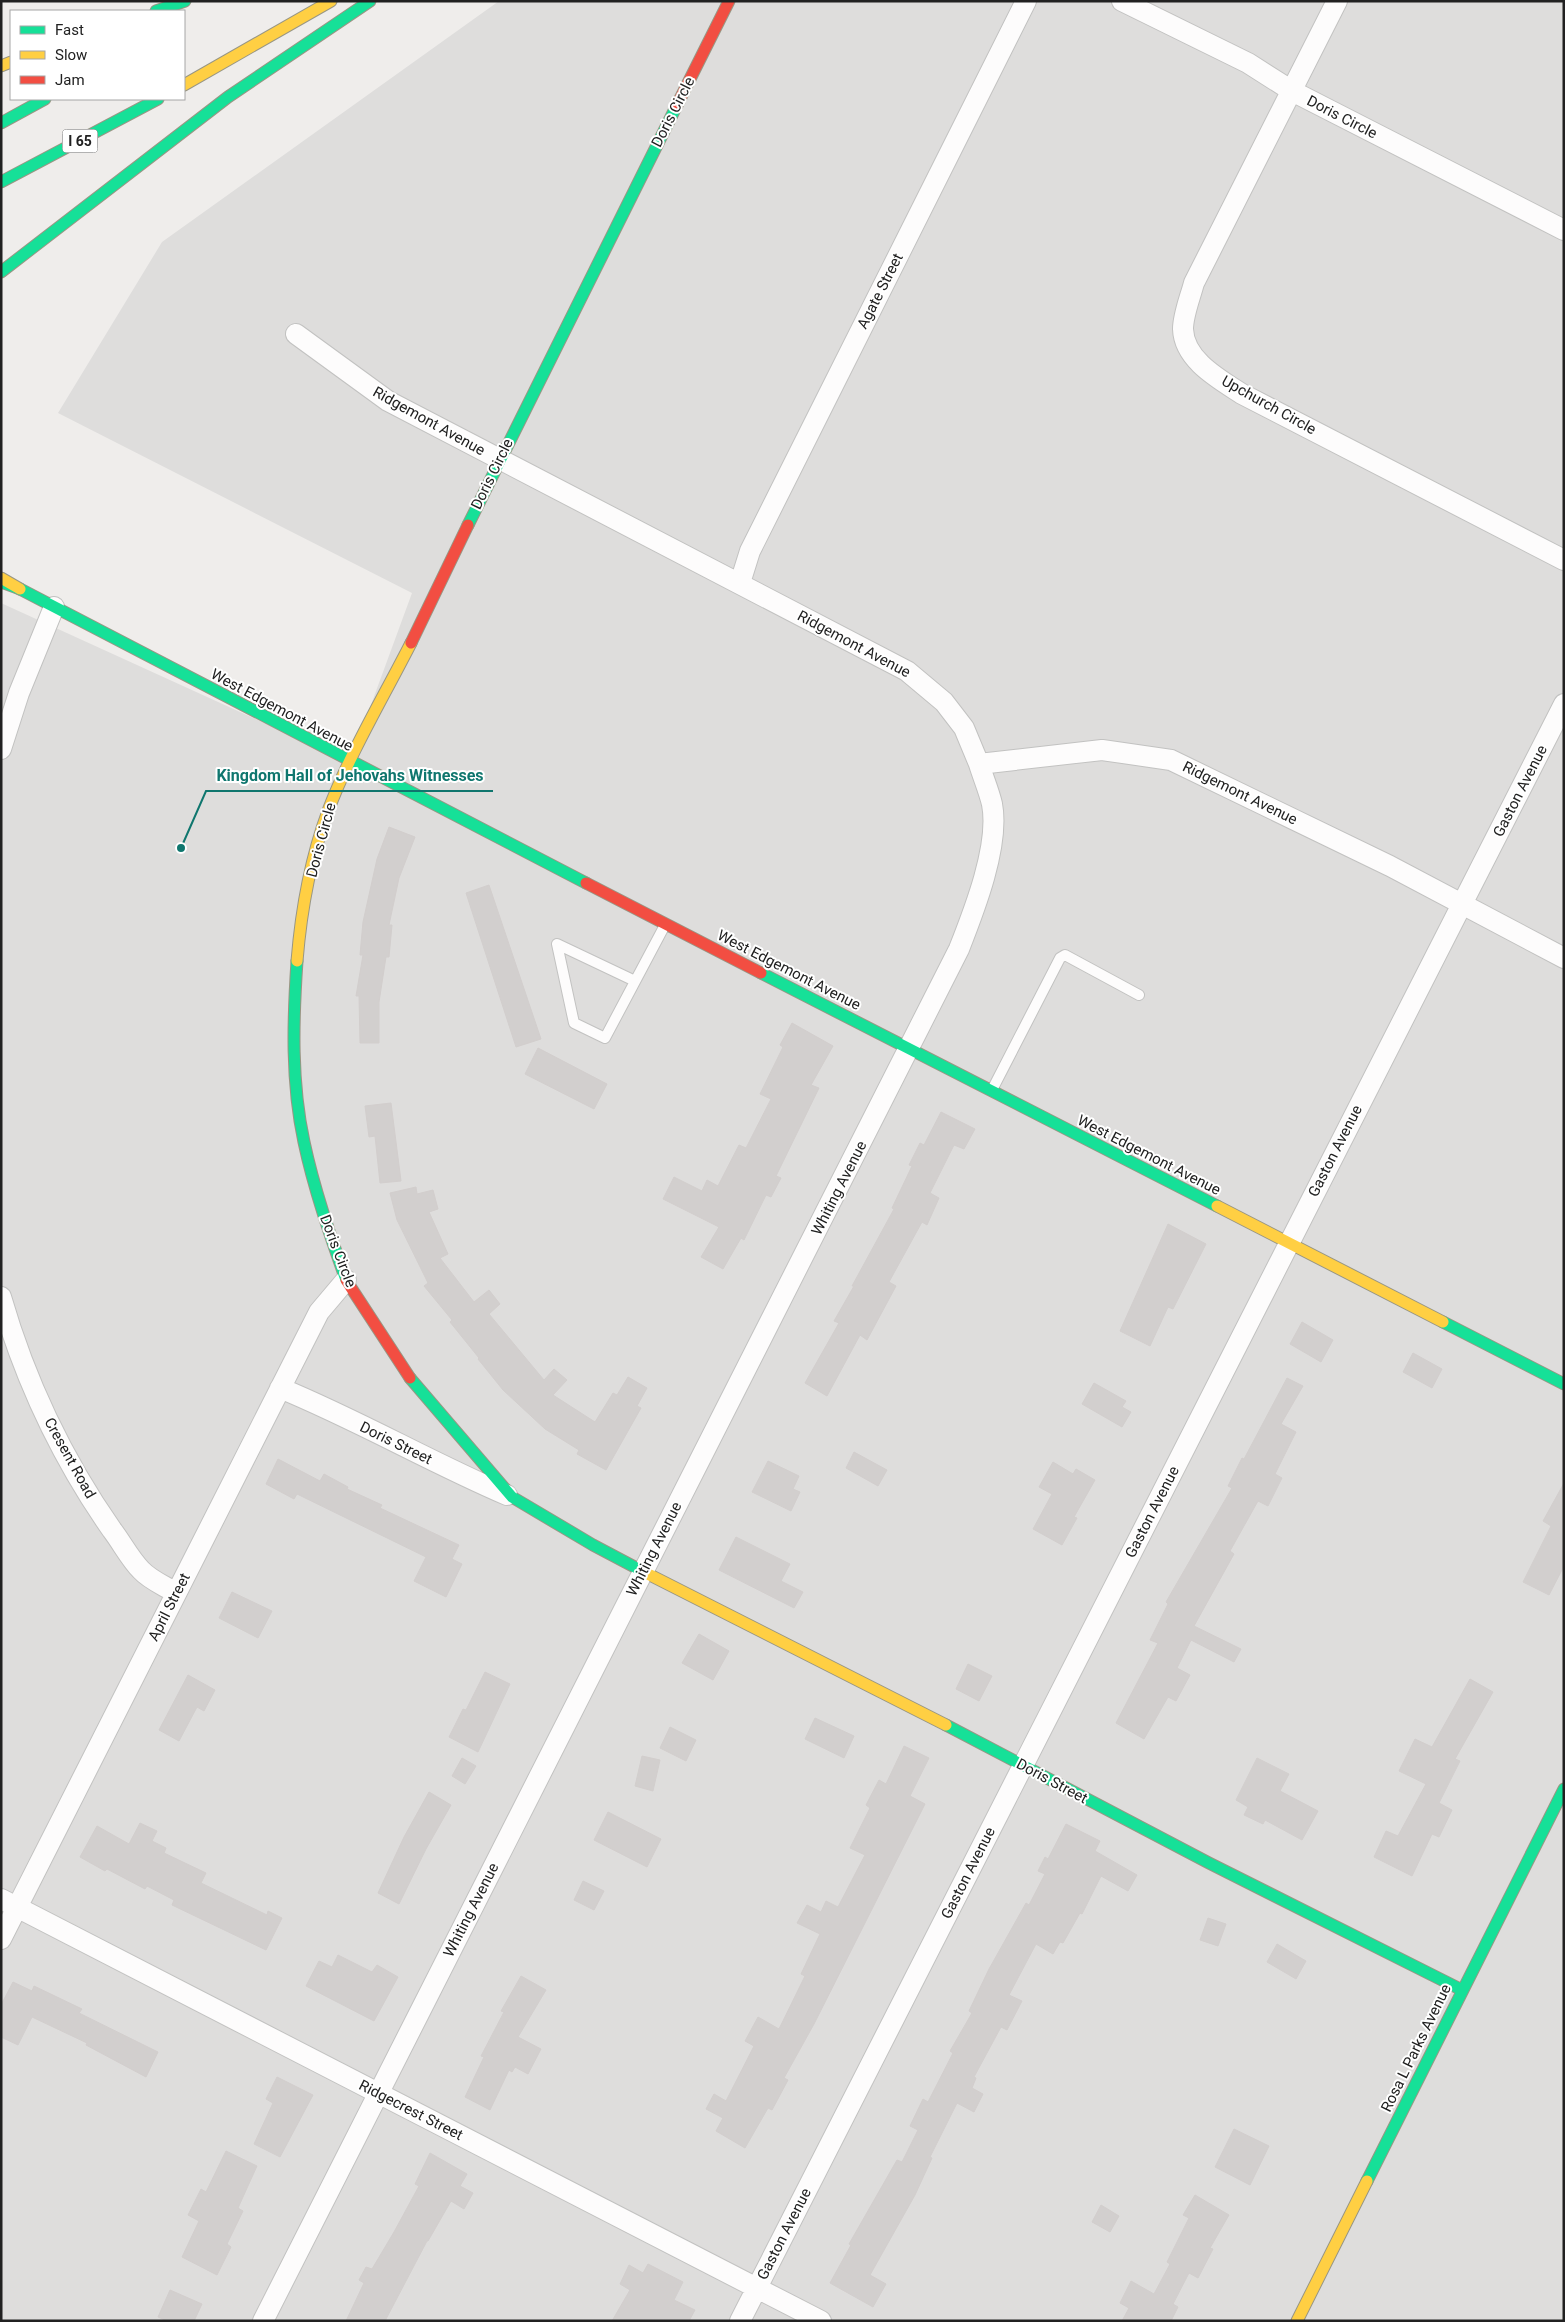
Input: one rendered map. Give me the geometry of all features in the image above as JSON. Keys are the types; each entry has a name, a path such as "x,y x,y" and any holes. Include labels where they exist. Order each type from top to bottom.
{"main road":[{"path":"159,10 185,1"},
{"path":"181,10 194,1"},
{"path":"185,84 331,1"},
{"path":"1,272 225,100 311,37 370,1"},
{"name":"Doris Circle","path":"643,1571 593,1545 512,1497 416,1387 346,1280 318,1197 304,1141 296,1088 293,1018 299,933 314,862 328,812 350,762 419,628 498,460 729,1"},
{"path":"1,123 43,100"},
{"name":"I 65","path":"1,182 156,100"},
{"path":"1,578 20,589"},
{"name":"West Edgemont Avenue","path":"1,582 20,589 350,762 1564,1384"},
{"name":"Doris Street","path":"643,1571 889,1695 1023,1766 1462,1990"},
{"name":"Rosa L Parks Avenue","path":"1297,2321 1564,1789"}],"street":[{"name":"Agate Street","path":"740,583 750,550 1026,1"},
{"name":"Doris Circle","path":"1122,1 1248,63 1292,91 1564,230"},
{"name":"Upchurch Circle","path":"1337,1 1194,283 1183,327 1190,351 1198,362 1242,394 1564,560"},
{"name":"Ridgemont Avenue","path":"296,334 388,401 498,460 889,660 920,680 944,702 964,728 978,764 1102,750 1171,760 1390,866 1462,906 1564,958"},
{"path":"1,749 19,693 54,607"},
{"name":"Gaston Avenue","path":"740,2321 1564,704"},
{"name":"Whiting Avenue","path":"263,2321 910,1049 959,949 984,878 991,842 992,805 978,764"},
{"name":"April Street","path":"1,1939 9,1903 176,1594 320,1312 346,1280"},
{"name":"Cresent Road","path":"1,1297 31,1379 72,1466 101,1514 140,1569 176,1594"},
{"name":"Doris Street","path":"280,1388 314,1402 408,1450 512,1497"},
{"name":"Ridgecrest Street","path":"9,1903 821,2321"}],"lane":[{"path":"635,980 557,944 574,1023 605,1038 665,924"},
{"path":"991,1091 1060,958 1064,955 1139,995"}],"shaded area":[{"path":"499,1 1564,1 1564,2321 1,2321 1,603 350,762 412,593 58,413 162,242"}],"building":[{"path":"389,827 415,837 399,878 389,925 392,925 389,957 386,957 379,1002 379,1043 360,1043 359,996 356,996 363,955 360,955 363,922 377,859"},
{"path":"489,885 541,1039 516,1047 466,893"},
{"path":"792,1023 833,1046 811,1085 819,1088 776,1176 781,1178 771,1197 766,1195 744,1240 741,1238 723,1269 701,1257 719,1227 663,1199 674,1177 702,1191 707,1180 718,1186 739,1145 746,1148 771,1099 760,1094 783,1047 780,1045"},
{"path":"538,1048 607,1084 594,1109 525,1074"},
{"path":"391,1103 401,1181 380,1183 375,1136 369,1137 365,1106"},
{"path":"941,1112 975,1129 964,1149 954,1145 930,1193 939,1198 927,1225 922,1222 889,1282 896,1286 867,1340 860,1335 827,1396 805,1383 839,1323 834,1321 894,1209 892,1208 912,1166 909,1165 920,1143 924,1145"},
{"path":"416,1187 417,1194 433,1190 438,1209 429,1212 448,1254 440,1258 474,1302 489,1290 500,1304 489,1314 544,1380 554,1369 567,1380 553,1395 595,1422 613,1393 617,1395 628,1377 647,1388 637,1406 641,1408 606,1470 577,1454 579,1450 545,1429 503,1390 450,1322 452,1320 424,1286 428,1283 397,1220 390,1193"},
{"path":"1168,1224 1206,1244 1173,1309 1168,1307 1150,1346 1120,1331"},
{"path":"1302,1322 1333,1340 1321,1362 1290,1344"},
{"path":"1413,1353 1442,1369 1432,1388 1403,1372"},
{"path":"1287,1378 1303,1386 1281,1424 1296,1432 1275,1474 1282,1478 1268,1506 1258,1501 1230,1551 1234,1554 1194,1626 1241,1649 1234,1662 1191,1640 1177,1668 1190,1675 1176,1701 1168,1697 1144,1739 1116,1723 1158,1643 1150,1640 1168,1604 1166,1602 1232,1488 1228,1486"},
{"path":"1094,1383 1126,1401 1122,1407 1131,1412 1122,1427 1082,1404"},
{"path":"854,1452 887,1470 878,1486 846,1468"},
{"path":"278,1459 320,1481 324,1474 348,1487 347,1489 382,1505 380,1508 459,1545 452,1559 462,1564 446,1597 414,1581 426,1557 297,1494 294,1499 266,1484"},
{"path":"768,1461 799,1476 793,1489 800,1492 791,1511 752,1492"},
{"path":"1053,1462 1073,1474 1076,1469 1095,1480 1074,1517 1077,1518 1062,1545 1033,1529 1052,1494 1039,1487"},
{"path":"1564,1483 1564,1566 1549,1595 1523,1582 1551,1526 1543,1521"},
{"path":"736,1537 790,1564 781,1581 803,1592 794,1608 719,1570"},
{"path":"232,1592 272,1611 258,1638 219,1618"},
{"path":"699,1634 729,1651 713,1680 682,1663"},
{"path":"968,1664 992,1676 979,1701 956,1689"},
{"path":"485,1672 510,1684 478,1752 449,1737 463,1709 466,1710"},
{"path":"188,1675 215,1690 204,1711 197,1707 179,1741 159,1730"},
{"path":"1470,1679 1493,1692 1455,1759 1460,1761 1439,1803 1452,1810 1439,1837 1432,1834 1412,1876 1374,1857 1386,1831 1398,1836 1426,1784 1399,1771 1415,1739 1432,1747"},
{"path":"815,1718 854,1736 844,1758 805,1739"},
{"path":"670,1727 696,1740 686,1761 660,1748"},
{"path":"904,1746 929,1758 910,1796 925,1804 814,2024 784,2078 788,2080 772,2110 768,2108 745,2148 716,2131 723,2118 706,2109 714,2094 726,2101 754,2046 745,2041 758,2017 779,2029 805,1976 801,1974 820,1934 797,1923 807,1905 821,1912 826,1901 838,1907 865,1855 850,1848 870,1808 866,1805 879,1780 886,1784"},
{"path":"642,1756 660,1760 653,1791 635,1786"},
{"path":"462,1758 476,1766 465,1784 452,1776"},
{"path":"1257,1758 1289,1774 1280,1791 1318,1811 1302,1840 1265,1820 1263,1824 1244,1815 1248,1807 1236,1800"},
{"path":"429,1792 451,1805 426,1849 399,1904 378,1893 404,1837"},
{"path":"608,1812 661,1839 647,1867 594,1840"},
{"path":"140,1823 157,1831 152,1841 166,1848 164,1853 206,1873 201,1883 267,1915 268,1911 282,1918 266,1950 172,1905 174,1900 147,1886 145,1889 107,1869 105,1871 80,1857 97,1826 129,1844"},
{"path":"1066,1824 1100,1841 1095,1851 1137,1875 1128,1891 1101,1876 1082,1914 1080,1913 1063,1943 1060,1942 1053,1954 1036,1944 1009,1995 1022,2001 1007,2030 1001,2027 974,2077 976,2078 972,2088 983,2094 974,2112 957,2103 930,2157 932,2158 915,2195 870,2275 886,2284 873,2307 830,2283 851,2245 849,2244 897,2160 902,2162 918,2130 910,2126 923,2099 928,2102 953,2053 950,2051 972,2013 969,2011 989,1969 1026,1903 1029,1905 1045,1874 1038,1871 1045,1857 1048,1859"},
{"path":"583,1881 604,1891 594,1910 574,1900"},
{"path":"1208,1918 1226,1924 1218,1946 1200,1940"},
{"path":"1277,1944 1306,1961 1296,1979 1267,1962"},
{"path":"338,1955 372,1972 377,1965 398,1977 374,2021 306,1986 319,1961 332,1967"},
{"path":"521,1976 546,1990 518,2037 541,2049 528,2074 515,2067 512,2072 509,2070 490,2110 465,2097 484,2057 481,2056 504,2012 501,2011"},
{"path":"13,1982 32,1991 34,1986 82,2009 79,2013 158,2052 146,2077 86,2045 87,2043 32,2017 18,2045 1,2037 1,2005"},
{"path":"277,2077 313,2095 280,2157 254,2144 273,2103 266,2099"},
{"path":"1234,2129 1269,2146 1250,2185 1215,2167"},
{"path":"226,2151 257,2166 238,2208 243,2211 227,2244 231,2247 217,2275 182,2257 199,2221 188,2215 201,2189 206,2192"},
{"path":"430,2153 467,2174 460,2186 473,2193 464,2209 451,2201 427,2241 385,2321 346,2321 364,2283 359,2280 366,2267 372,2269 394,2232 419,2186 415,2184"},
{"path":"1195,2195 1229,2215 1210,2248 1213,2249 1198,2278 1189,2273 1173,2304 1178,2307 1171,2321 1122,2321 1129,2308 1120,2303 1131,2281 1154,2294 1170,2264 1167,2262 1189,2218 1183,2215"},
{"path":"1101,2205 1119,2216 1110,2232 1092,2222"},
{"path":"648,2264 683,2282 674,2300 695,2310 689,2321 612,2321 630,2290 620,2284 629,2265 643,2273"},
{"path":"170,2290 202,2304 194,2321 167,2321 158,2317"}],"traffic: fast":[{"path":"159,10 185,1"},
{"path":"1,272 228,97 370,1"},
{"path":"1,123 43,100"},
{"path":"1,182 156,100"},
{"path":"468,525 677,105"},
{"path":"1,582 20,589 586,883"},
{"path":"297,961 294,1052 300,1119 317,1194 346,1280"},
{"path":"761,973 1217,1206"},
{"path":"1443,1322 1564,1384"},
{"path":"410,1378 512,1497 593,1545 646,1573"},
{"path":"946,1725 1209,1863 1462,1990"},
{"path":"1367,2181 1564,1789"}],"traffic: slow":[{"path":"185,84 331,1"},
{"path":"1,66 10,62"},
{"path":"1,578 20,589"},
{"path":"297,961 308,885 328,811 357,747 411,643"},
{"path":"1217,1206 1443,1322"},
{"path":"646,1573 946,1725"},
{"path":"1297,2321 1367,2181"}],"traffic: jam":[{"path":"677,105 729,1"},
{"path":"411,643 468,525"},
{"path":"586,883 761,973"},
{"path":"346,1280 410,1378"}],"place":[{"name":"Kingdom Hall of Jehovahs Witnesses","path":"181,848"}]}
